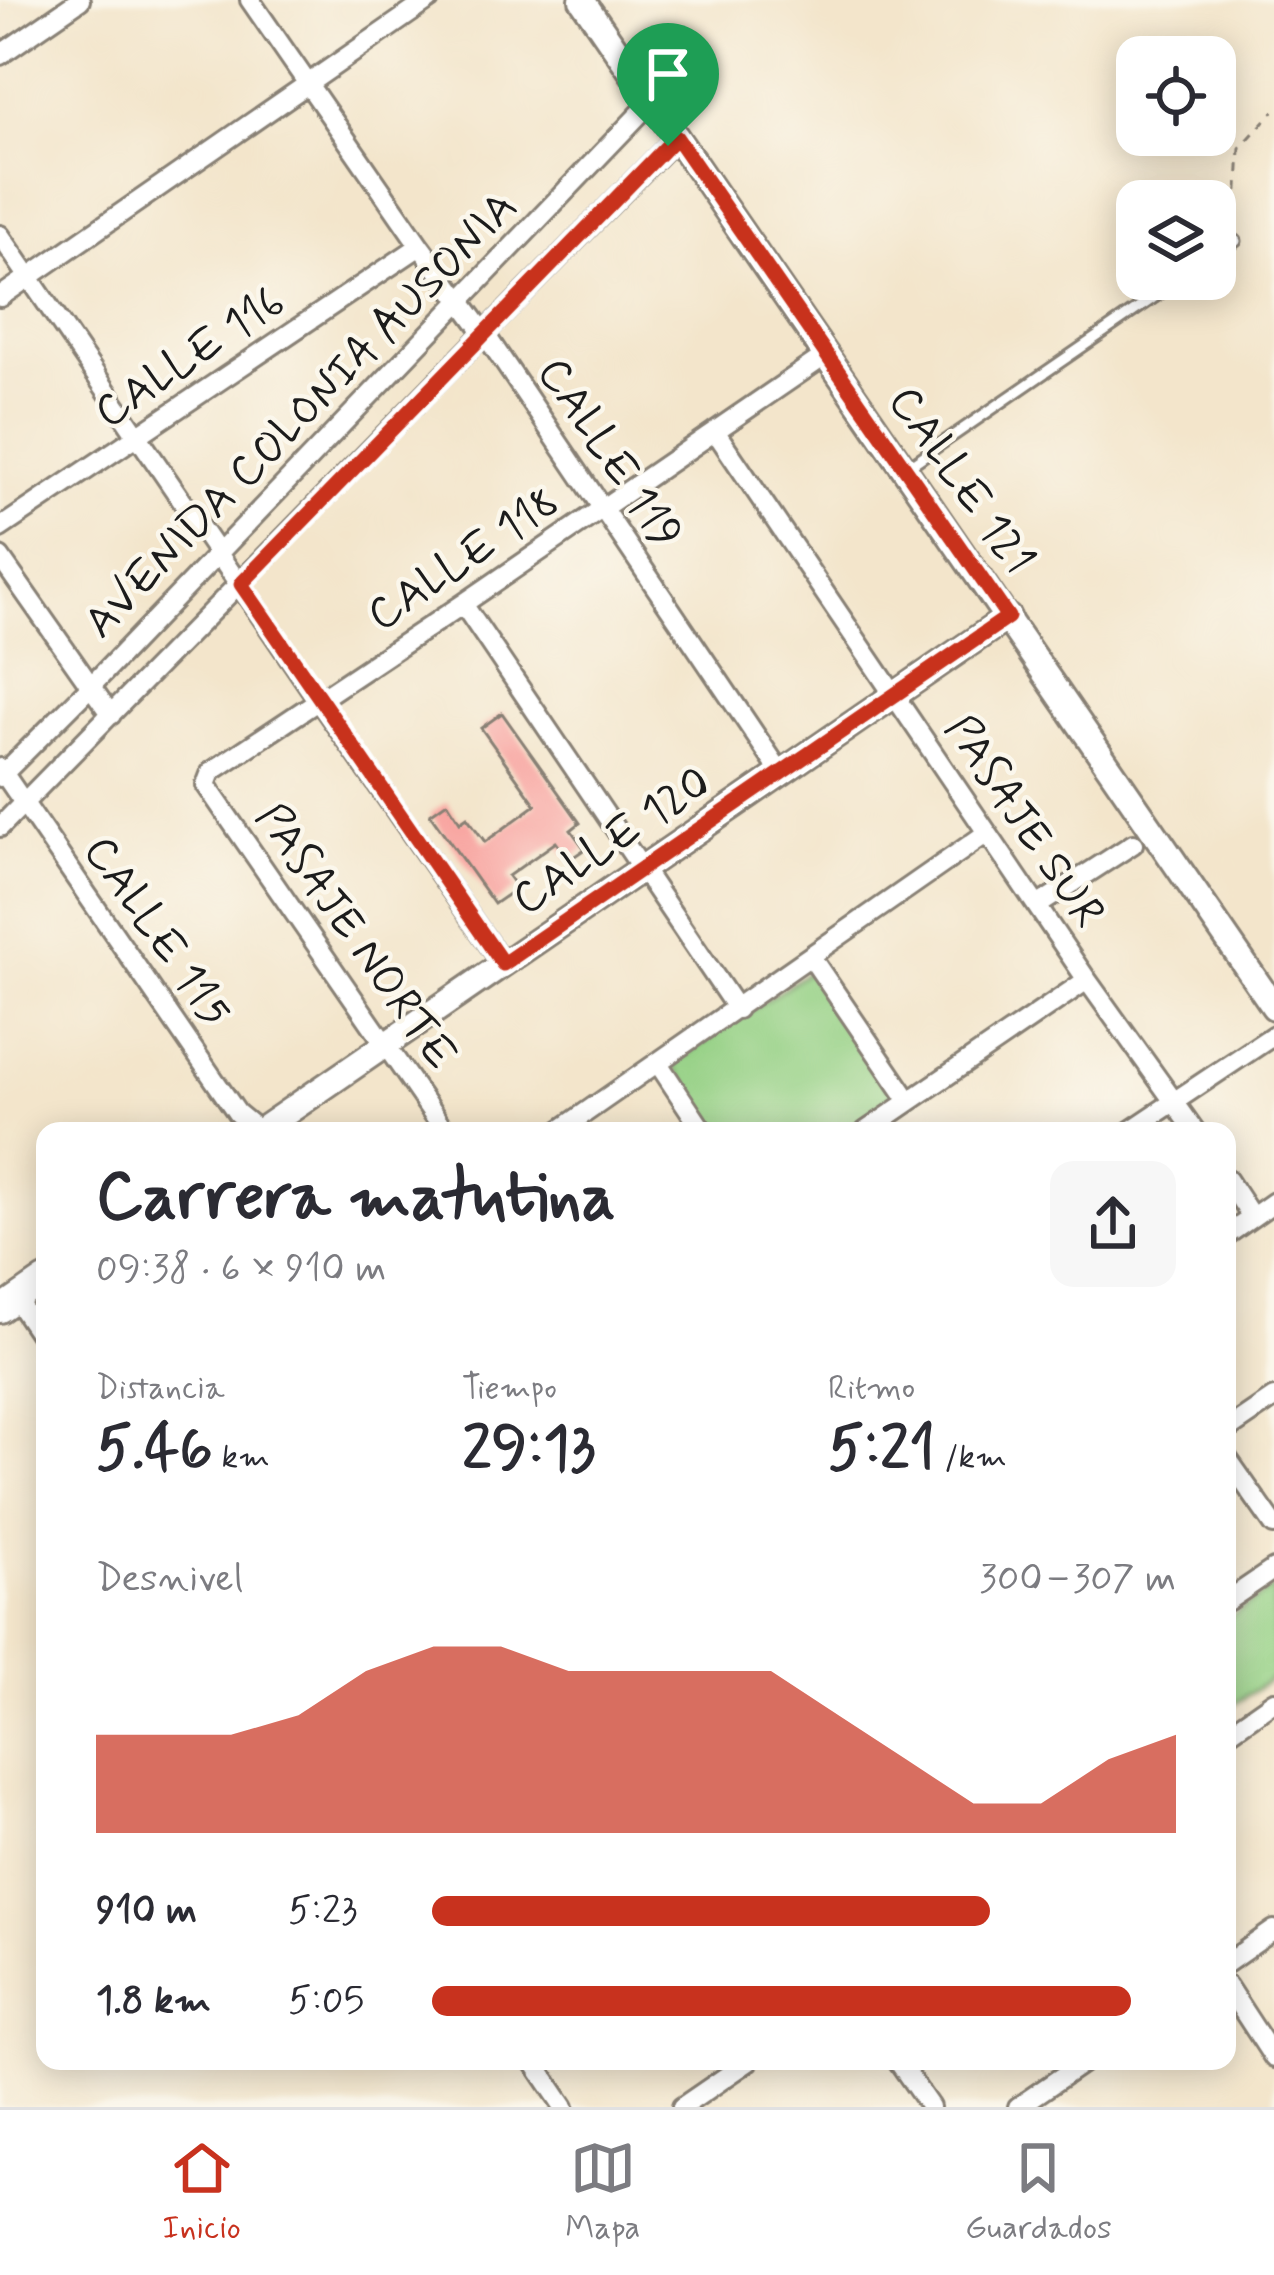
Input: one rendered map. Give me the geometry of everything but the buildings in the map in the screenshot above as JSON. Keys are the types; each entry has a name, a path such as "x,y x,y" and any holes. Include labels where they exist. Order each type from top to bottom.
{"street":[{"path":"0,55 80,0"},
{"name":"CALLE 119","path":"250,0 485,334 781,773"},
{"path":"0,297 429,0"},
{"name":"CALLE 121","path":"582,0 1274,1006"},
{"name":"AVENIDA COLONIA AUSONIA","path":"1,773 92,685 652,101"},
{"name":"AVENIDA COLONIA AUSONIA","path":"0,827 676,137"},
{"path":"0,235 503,964"},
{"name":"CALLE 116","path":"0,528 420,246"},
{"name":"CALLE 118","path":"206,784 211,772 826,355"},
{"name":"PASAJE SUR","path":"715,431 1087,980 1190,1122"},
{"path":"0,557 111,715"},
{"path":"463,604 737,1009"},
{"name":"CALLE 120","path":"273,1122 1008,617"},
{"name":"CALLE 115","path":"1,773 237,1113 248,1122"},
{"name":"PASAJE NORTE","path":"206,784 439,1122"},
{"path":"572,1122 987,833"},
{"path":"1037,906 1133,844"},
{"path":"811,957 909,1101"},
{"path":"879,1122 1087,980"},
{"path":"1144,1122 1274,1035"},
{"path":"658,1063 697,1122"},
{"path":"1236,1193 1252,1217"},
{"path":"1236,1229 1274,1202"},
{"path":"36,1285 4,1306 36,1334"},
{"path":"1236,1424 1274,1398"},
{"path":"1236,1471 1274,1525"},
{"path":"1236,1595 1274,1569"},
{"path":"1236,1728 1274,1701"},
{"path":"1236,1957 1274,1930"},
{"path":"1236,2001 1274,2058"},
{"path":"545,2070 564,2107"},
{"path":"682,2107 736,2070"},
{"path":"904,2070 930,2107"},
{"path":"1018,2107 1071,2070"}],"lane":[{"path":"904,469 1150,300"}],"path":[{"path":"1236,241 1240,148 1274,111"}],"green space":[{"path":"809,971 897,1099 862,1122 712,1122 672,1064"},
{"path":"1274,1587 1274,1677 1236,1703 1236,1613"}],"route":[{"path":"676,137 1008,617 503,964 241,584 668,146 676,137"}]}
